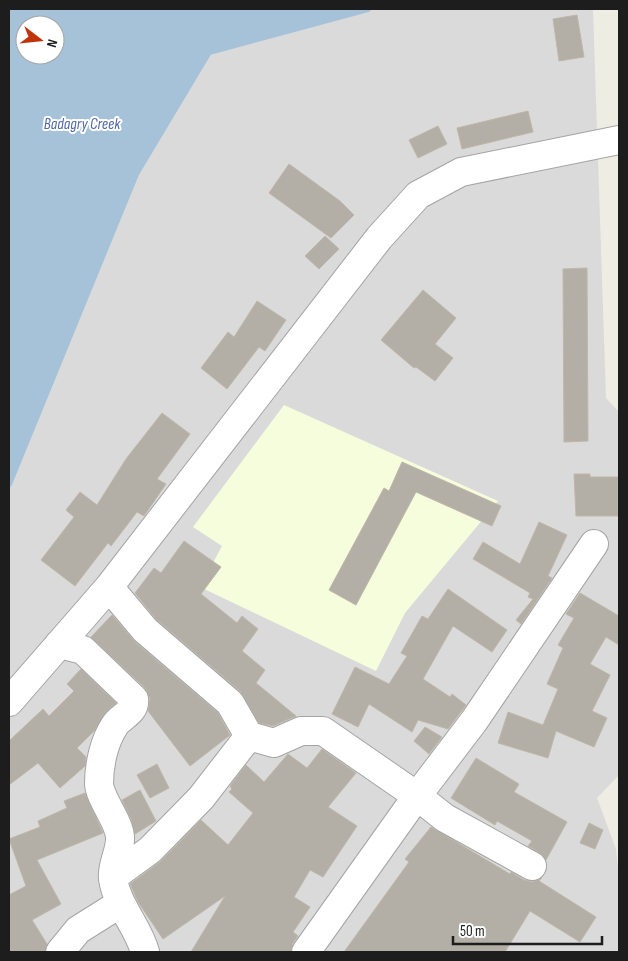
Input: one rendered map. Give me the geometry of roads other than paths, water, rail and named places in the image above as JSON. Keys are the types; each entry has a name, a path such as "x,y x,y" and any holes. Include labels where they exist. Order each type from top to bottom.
{"street":[{"path":"9,702 109,587 379,238 418,195 461,172 612,142"},
{"path":"306,952 417,796 474,721 594,544"},
{"path":"109,587 145,630 230,703 249,736 274,743 301,731 324,730 445,818 532,866"},
{"path":"59,644 83,650 134,699 132,709 115,724 107,741 100,766 99,786 120,837 113,877 121,903 143,944 145,952"},
{"path":"113,877 150,850 201,798 249,736"},
{"path":"60,952 78,930 121,903"}],"water":[{"name":"Badagry Creek","path":"9,9 368,9 209,52 136,174 9,484"}],"waterway":[{"path":"9,484 136,174 209,52 368,9"}]}
